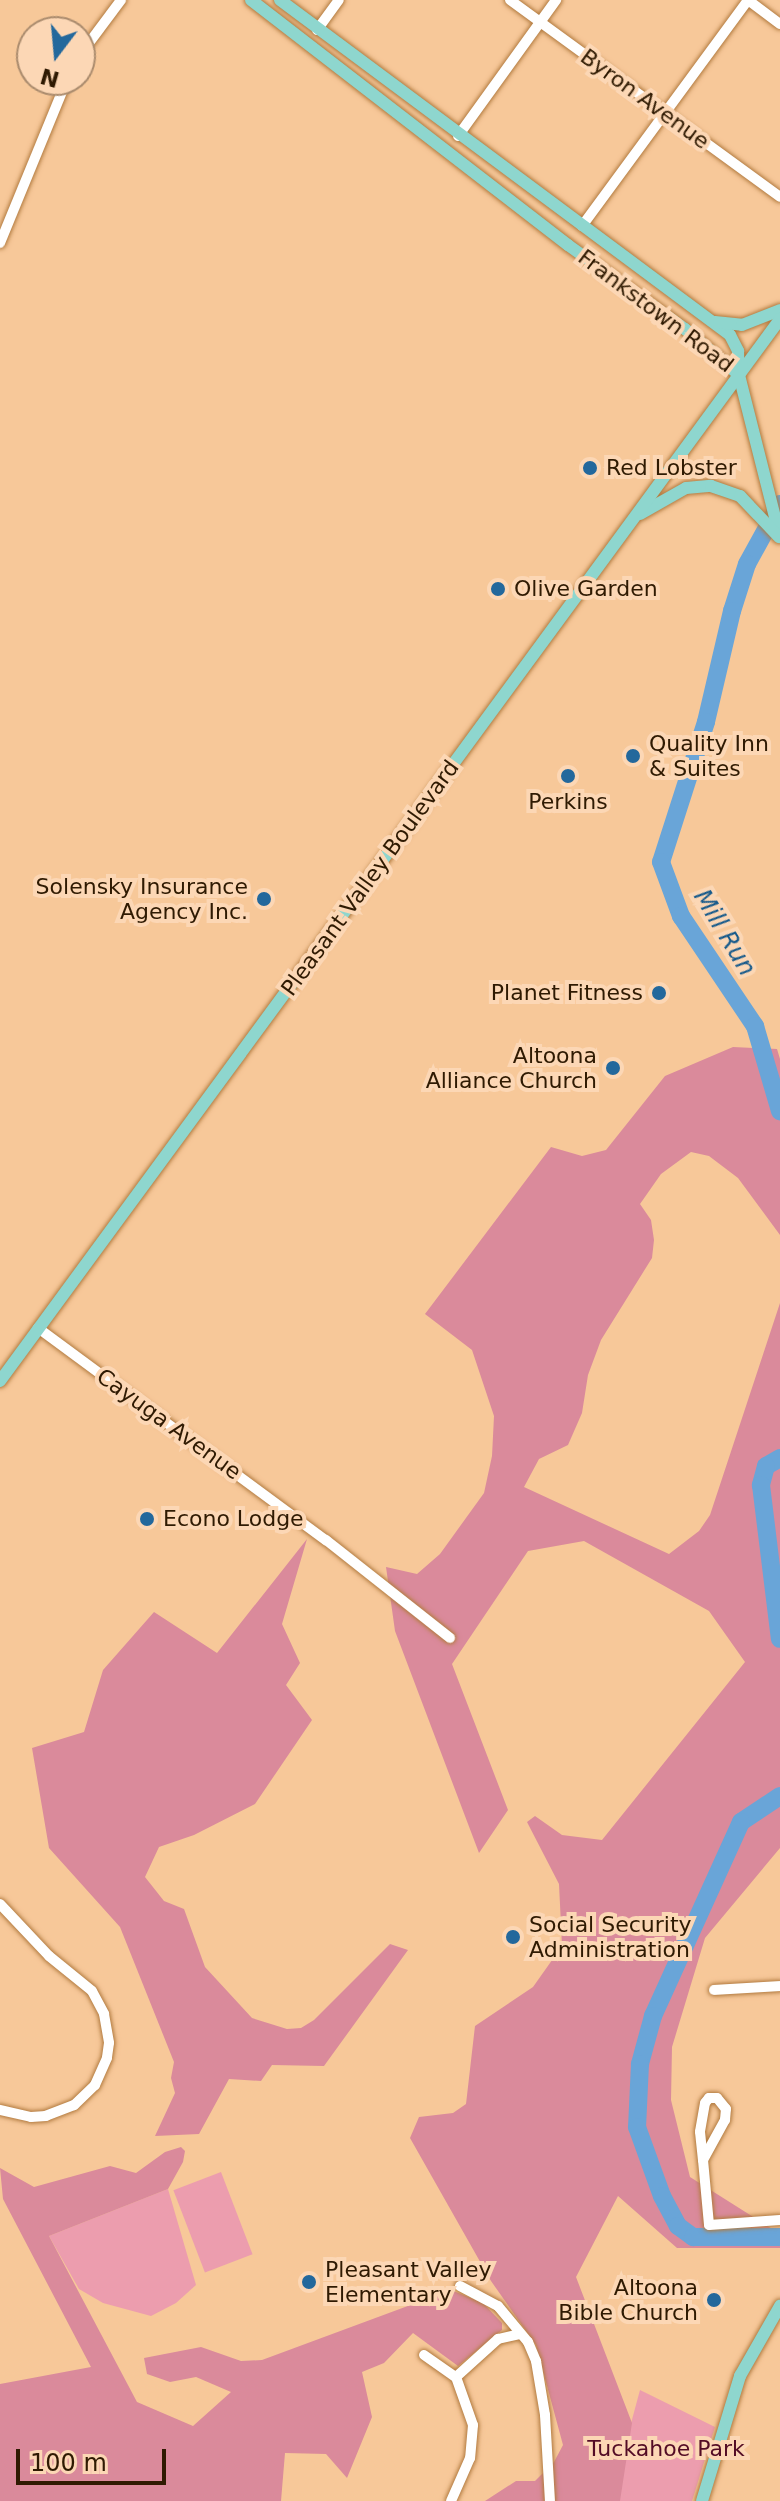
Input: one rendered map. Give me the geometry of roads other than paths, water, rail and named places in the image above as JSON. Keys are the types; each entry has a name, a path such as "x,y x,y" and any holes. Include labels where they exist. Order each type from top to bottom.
{"main road":[{"name":"Frankstown Road","path":"251,0 568,245 685,329 739,375"},
{"name":"Frankstown Road","path":"280,0 458,136 715,322 735,343 739,375"},
{"path":"447,152 458,136"},
{"path":"568,245 582,226"},
{"path":"715,322 742,325 780,310"},
{"name":"Pleasant Valley Boulevard","path":"0,1381 780,319"},
{"path":"739,375 772,499 778,534"},
{"path":"634,518 673,494 700,486 740,496 778,534"},
{"path":"702,2501 740,2376 780,2306"}],"street":[{"path":"96,34 121,0"},
{"path":"317,30 339,0"},
{"name":"Byron Avenue","path":"510,0 780,197"},
{"path":"458,136 556,0"},
{"path":"582,226 748,0 780,24"},
{"path":"0,243 60,96"},
{"name":"Cayuga Avenue","path":"38,1328 326,1540 450,1638"},
{"path":"0,1904 49,1956 92,1991 104,2014 109,2043 107,2058 95,2085 74,2105 46,2116 31,2117 0,2110"},
{"path":"714,1990 780,1986"},
{"path":"703,2160 725,2120 726,2109 717,2098 709,2098 702,2117 703,2160 709,2225 780,2220"},
{"path":"460,2286 498,2306 528,2342 536,2361 541,2385 550,2501"},
{"path":"456,2377 498,2339 519,2334"},
{"path":"424,2355 456,2377 473,2425 470,2458 451,2501"}],"waterway":[{"name":"Mill Run","path":"780,504 747,564 732,611 706,722 661,862 681,916 755,1026 780,1111"},
{"name":"Mill Run","path":"780,1458 766,1466 761,1485 780,1639"},
{"name":"Mill Run","path":"780,1796 741,1822 653,2016 640,2064 637,2127 662,2196 678,2226 693,2237 780,2237"}],"place":[{"name":"Red Lobster","path":"590,468"},
{"name":"Olive Garden","path":"498,589"},
{"name":"Quality Inn & Suites","path":"633,756"},
{"name":"Perkins","path":"568,776"},
{"name":"Solensky Insurance Agency Inc.","path":"264,899"},
{"name":"Planet Fitness","path":"659,993"},
{"name":"Altoona Alliance Church","path":"613,1068"},
{"name":"Econo Lodge","path":"147,1519"},
{"name":"Social Security Administration","path":"513,1937"},
{"name":"Pleasant Valley Elementary","path":"309,2282"},
{"name":"Altoona Bible Church","path":"714,2300"}],"park label":[{"name":"Tuckahoe Park","path":"666,2449"}]}
